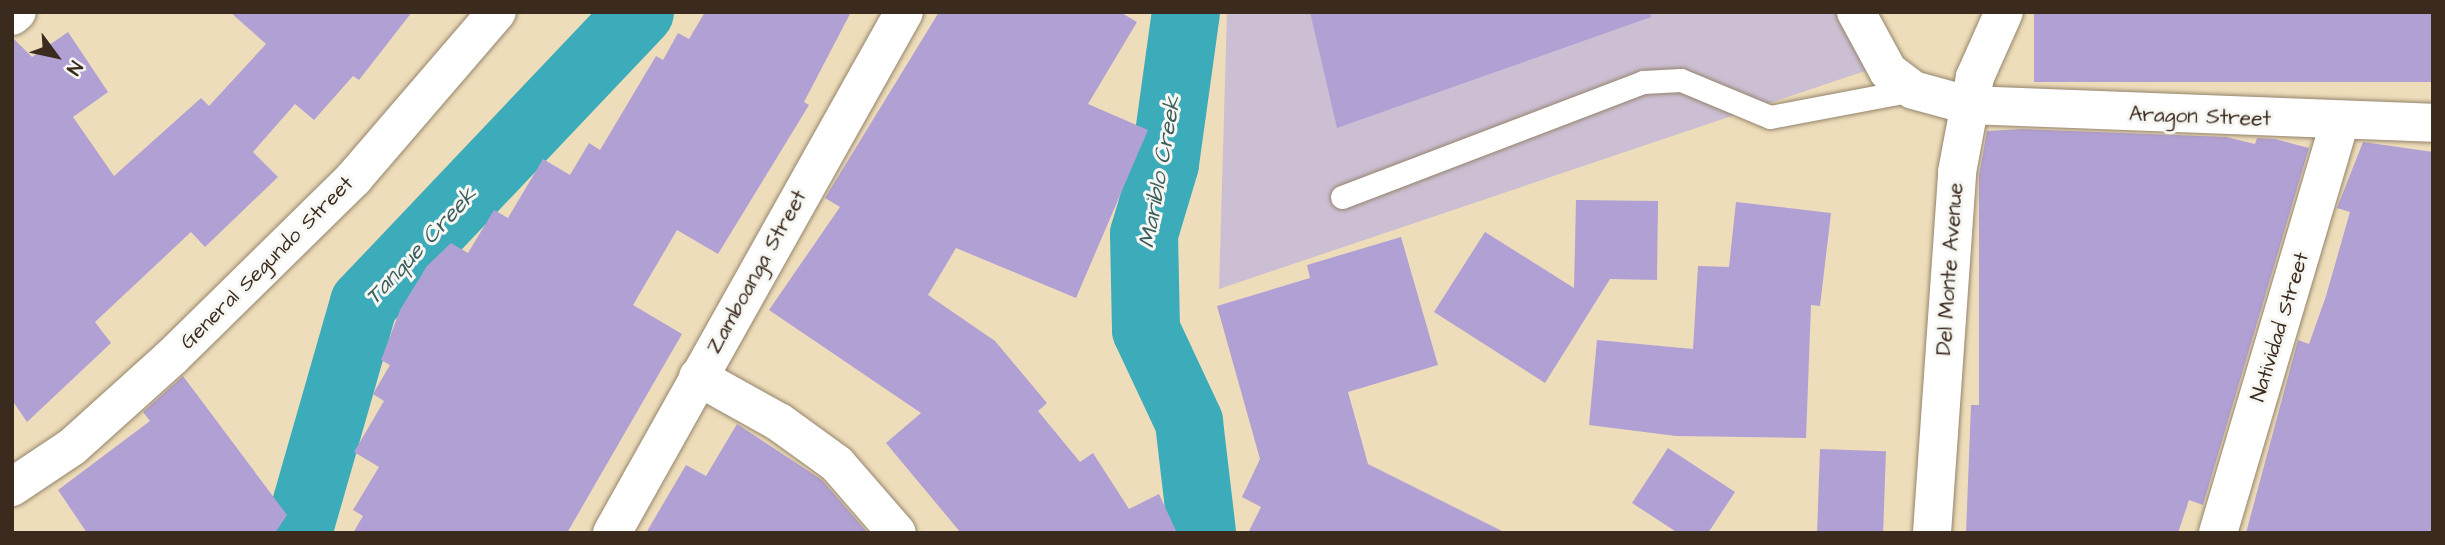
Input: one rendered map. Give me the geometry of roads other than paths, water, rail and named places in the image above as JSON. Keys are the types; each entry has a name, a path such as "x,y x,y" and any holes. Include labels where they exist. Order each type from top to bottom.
{"street":[{"path":"12,16 17,12"},
{"name":"General Segundo Street","path":"12,487 72,447 191,338 354,178 497,12"},
{"name":"Zamboanga Street","path":"612,533 904,12"},
{"path":"1856,12 1888,71 1913,90"},
{"name":"Del Monte Avenue","path":"1932,533 1957,172 1968,105 2004,12"},
{"name":"Aragon Street","path":"1913,90 1968,105 2433,123"},
{"name":"Natividad Street","path":"2218,533 2340,121"},
{"path":"698,377 779,422 837,464 897,533"}],"lane":[{"path":"1342,197 1643,82 1681,80 1770,117 1913,90"}],"waterway":[{"name":"Tanque Creek","path":"298,533 364,303 640,12"},
{"name":"Mariblo Creek","path":"1186,12 1165,164 1144,234 1146,330 1189,422 1202,533"}]}
